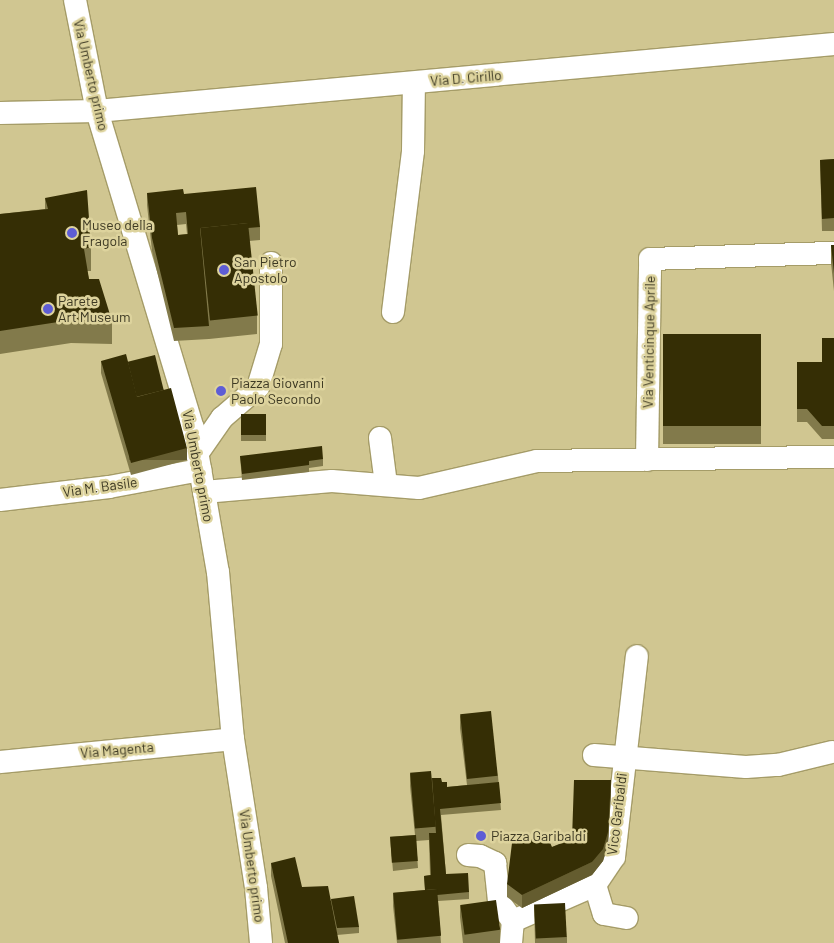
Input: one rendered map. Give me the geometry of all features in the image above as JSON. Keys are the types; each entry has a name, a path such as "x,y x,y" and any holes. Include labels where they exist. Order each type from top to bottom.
{"street":[{"name":"Via Umberto primo","path":"75,0 97,111 193,428 222,605 233,739 256,888 261,943"},
{"name":"Via D. Cirillo","path":"0,112 97,111 834,44"},
{"path":"393,312 413,151 414,83"},
{"name":"Via Venticinque Aprile","path":"647,460 650,259 834,253"},
{"name":"Via Umberto primo","path":"199,462 222,418 258,387 271,344 271,263"},
{"path":"380,438 386,484"},
{"path":"204,492 332,481 432,486 537,461 834,457"},
{"name":"Via M. Basile","path":"0,500 109,487 199,462"},
{"name":"Vico Garibaldi","path":"595,885 614,857 623,756 637,656"},
{"name":"Via Magenta","path":"0,762 233,739"},
{"path":"594,755 746,767 778,765 832,752"},
{"path":"468,855 480,856 495,863 499,902 513,921 510,943"},
{"path":"513,921 595,885 604,914 627,918"}],"building":[{"path":"834,159 834,218 822,219 820,160"},
{"path":"256,187 260,227 248,228 248,223 200,228 209,326 174,328 152,238 147,193 183,189 184,194","holes":["186,212 188,234 178,235 176,213"]},
{"path":"87,190 91,247 84,249 89,279 99,279 112,321 71,320 0,331 0,214 48,209 45,198"},
{"path":"248,223 258,315 210,321 200,228"},
{"path":"831,245 834,245 834,273"},
{"path":"663,334 761,334 761,426 663,426"},
{"path":"822,338 834,338 834,426 822,426 807,409 797,409 797,362 822,362"},
{"path":"126,354 137,397 171,388 187,448 131,463 101,361"},
{"path":"155,355 164,390 137,397 128,362"},
{"path":"241,414 266,414 266,435 241,435"},
{"path":"322,446 323,459 309,461 309,465 242,474 240,456"},
{"path":"491,711 498,776 467,779 460,714"},
{"path":"431,771 436,827 415,829 410,773"},
{"path":"432,778 441,778 442,782 447,782 447,787 499,782 501,803 440,809 446,874 468,873 469,892 437,895 437,889 425,890 424,876 431,875 429,833 436,833"},
{"path":"574,780 611,780 608,832 603,849 592,862 522,895 507,884 512,843 547,836 552,847 572,839"},
{"path":"416,835 418,861 392,863 390,837"},
{"path":"295,857 302,887 328,886 339,943 288,943 271,863"},
{"path":"437,889 441,936 397,940 393,893"},
{"path":"354,896 359,927 337,928 331,899"},
{"path":"496,900 500,930 465,935 460,905"},
{"path":"565,903 567,937 536,939 534,905"}],"place":[{"name":"Museo della Fragola","path":"72,233"},
{"name":"San Pietro Apostolo","path":"224,270"},
{"name":"Parete Art Museum","path":"48,309"},
{"name":"Piazza Giovanni Paolo Secondo","path":"221,391"},
{"name":"Piazza Garibaldi","path":"481,836"}]}
